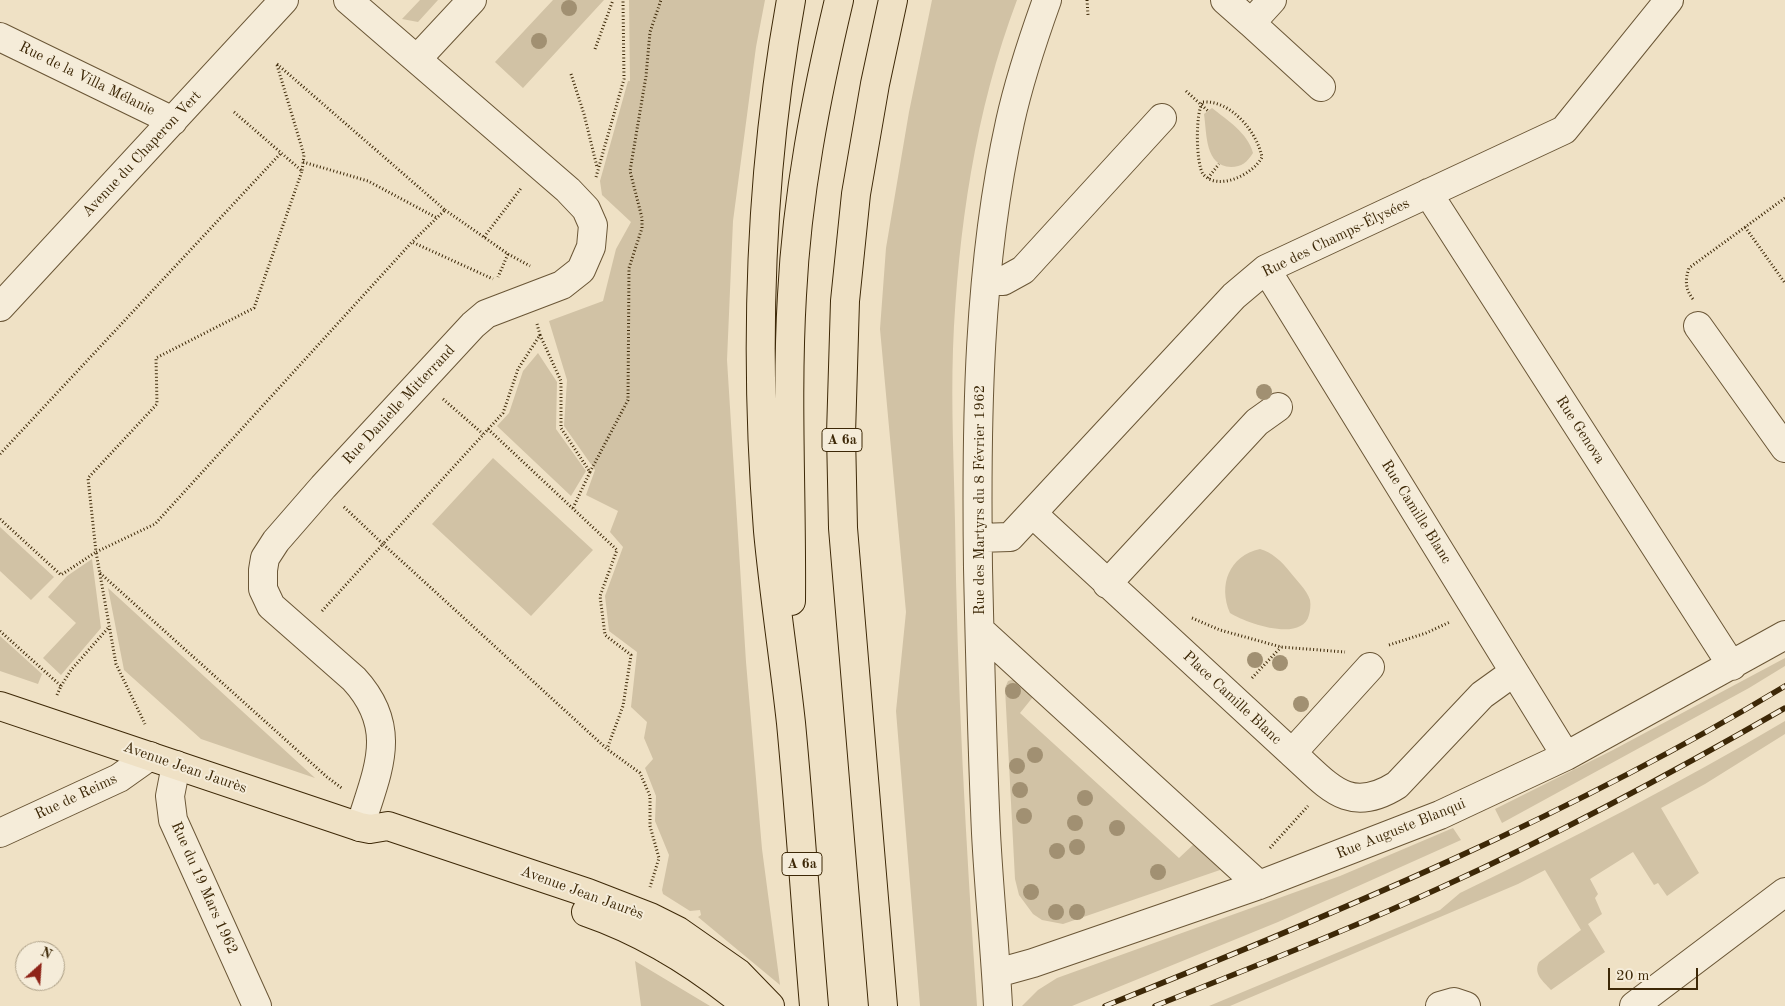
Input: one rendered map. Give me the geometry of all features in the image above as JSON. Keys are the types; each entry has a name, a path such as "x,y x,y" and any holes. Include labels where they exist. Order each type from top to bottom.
{"main road":[{"name":"A 6a","path":"791,0 770,138 762,239 760,301 762,429 768,532 790,722 814,1006"},
{"path":"790,722 792,524 788,408 792,294 800,202 810,135 839,0"},
{"name":"A 6a","path":"883,1006 843,528 842,434 846,301 856,194 875,84 893,0"},
{"name":"Avenue Jean Jaurès","path":"0,706 365,828 384,839 612,921 692,966 747,1006"},
{"name":"Avenue Jean Jaurès","path":"365,828 388,826 588,893 650,917 678,931 738,973 770,1006"}],"street":[{"name":"Avenue du Chaperon Vert","path":"0,307 284,0"},
{"name":"Rue Danielle Mitterrand","path":"348,0 568,190 586,209 594,232 588,255 576,276 562,285 486,314 472,325 323,487 271,548 263,570 266,598 286,621 365,691 378,716 381,728 380,753 365,828"},
{"path":"417,59 472,0"},
{"name":"Rue des Martyrs du 8 Février 1962","path":"998,1006 986,836 978,538 977,470 986,280 998,188 1010,120 1047,0"},
{"path":"1226,0 1321,87"},
{"path":"1251,23 1272,0"},
{"name":"Rue des Champs-Élysées","path":"978,538 1010,537 1234,296 1266,269 1564,130 1669,0"},
{"name":"Rue de la Villa Mélanie","path":"0,38 173,121"},
{"path":"986,280 1003,281 1023,270 1162,118"},
{"name":"Rue Genova","path":"1428,193 1732,666"},
{"name":"Rue Camille Blanc","path":"1266,269 1566,756"},
{"path":"1697,315 1785,448"},
{"path":"1107,584 1257,422 1278,407"},
{"name":"Place Camille Blanc","path":"1033,514 1292,754 1369,654"},
{"path":"980,630 1259,885"},
{"name":"Rue Auguste Blanqui","path":"996,973 1033,963 1259,885 1440,815 1566,756 1732,666 1785,635"},
{"path":"1292,754 1341,794 1355,798 1369,798 1383,794 1397,785 1482,695 1514,672"},
{"name":"Rue de Reims","path":"0,833 118,778 150,756"},
{"name":"Rue du 19 Mars 1962","path":"176,765 170,796 173,820 257,1006"},
{"path":"1634,1006 1785,892"},
{"path":"1440,1006 1454,1002 1466,1006"}],"path":[{"path":"595,49 614,0"},
{"path":"594,185 624,79 623,0"},
{"path":"573,508 628,400 629,268 642,228 642,218 630,171 646,76 650,32 661,0"},
{"path":"1087,0 1088,15"},
{"path":"148,729 116,664 96,552 88,478 157,404 156,358 254,308 302,171 304,155 277,64 445,210 508,254 500,273"},
{"path":"571,74 584,114 598,169"},
{"path":"1186,92 1208,111"},
{"path":"1210,102 1221,106 1242,121 1253,134 1262,157 1252,172 1236,178 1219,181 1208,178 1199,167 1198,120 1201,104 1210,102"},
{"path":"234,112 302,171"},
{"path":"0,454 281,153"},
{"path":"303,162 368,181 436,218"},
{"path":"1208,178 1218,164"},
{"path":"484,237 502,216 506,206 526,183"},
{"path":"1697,315 1687,291 1689,268 1785,198"},
{"path":"0,519 61,575 96,552 155,524 412,242 445,210"},
{"path":"1745,227 1785,283"},
{"path":"412,242 496,281"},
{"path":"535,317 540,335 561,381 561,428 590,472"},
{"path":"316,617 503,413 518,369 540,335"},
{"path":"437,393 484,434"},
{"path":"488,429 617,550 600,596 605,635 631,655 623,706 607,750"},
{"path":"351,513 607,750 640,773 650,796 648,815 660,858 648,895"},
{"path":"100,573 327,778 343,789"},
{"path":"1185,616 1220,630 1281,647 1369,654 1426,634 1476,610"},
{"path":"57,698 60,686 71,670 109,627"},
{"path":"0,631 60,686"},
{"path":"1233,699 1281,647"},
{"path":"1268,850 1328,785"}],"shaded area":[{"path":"420,0 438,0 418,22 402,19"},
{"path":"553,0 604,0 523,88 495,62"},
{"path":"629,0 765,0 756,47 733,221 727,360 746,662 762,849 780,985 698,917 701,915 700,910 690,911 663,894 662,890 669,855 655,821 656,796 645,768 653,759 644,738 647,722 631,707 637,652 609,631 605,596 623,547 610,532 618,511 586,495 595,470 564,426 567,380 549,321 603,301 616,249 631,222 602,195 600,181 628,81 630,81"},
{"path":"932,0 1017,0 1002,42 990,85 971,172 959,260 953,349 952,392 960,704 977,1006 920,1006 896,711 906,612 880,329 886,248 909,112"},
{"path":"1212,108 1247,139 1253,153 1241,165 1231,167 1222,165 1212,155 1207,140 1204,114"},
{"path":"538,353 557,382 556,429 586,471 571,496 497,426 509,413 523,371"},
{"path":"493,458 593,550 531,616 432,524"},
{"path":"0,527 54,577 31,600 0,571"},
{"path":"1260,549 1269,552 1280,561 1309,596 1309,615 1304,623 1296,628 1273,628 1248,621 1230,613 1225,592 1229,573 1241,558"},
{"path":"92,559 101,628 61,675 43,658 76,623 48,597 67,576"},
{"path":"108,588 315,778 201,739 124,670"},
{"path":"0,636 42,674 38,684 0,671"},
{"path":"1785,658 1785,666 1749,688 1502,823 1495,809 1613,750"},
{"path":"1014,679 1037,692 1020,713 1179,858 1195,843 1220,870 1063,924 1042,920 1033,914 1019,895 1015,879 1005,688 1008,681"},
{"path":"1785,721 1785,734 1705,784 1661,808 1699,873 1667,896 1658,883 1654,885 1633,852 1590,879 1598,894 1595,898 1602,914 1588,924 1605,952 1551,990 1538,974 1537,966 1539,962 1581,930 1545,870 1518,884 1230,1006 1209,1006 1440,910 1460,893 1624,810 1705,767"},
{"path":"1453,828 1461,840 1278,922 1072,1006 1022,1006 1038,990 1057,978 1340,876"},
{"path":"635,961 710,1006 641,1006"}],"railway":[{"path":"1105,1006 1365,898 1537,820 1621,778 1785,686"},
{"path":"1155,1006 1336,933 1488,866 1617,801 1785,708"}]}
